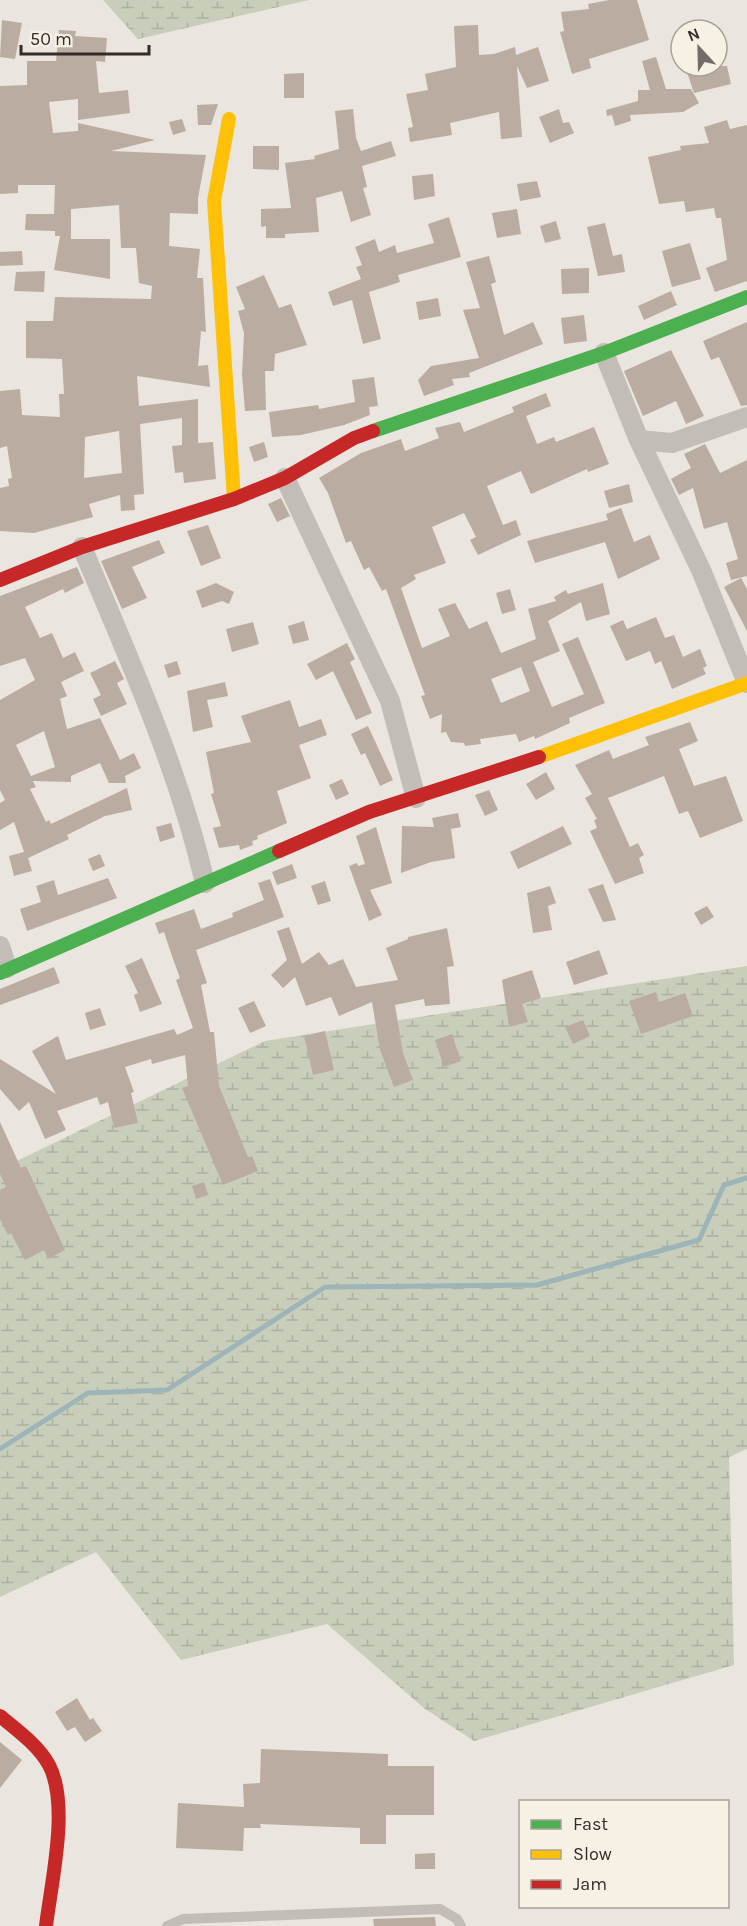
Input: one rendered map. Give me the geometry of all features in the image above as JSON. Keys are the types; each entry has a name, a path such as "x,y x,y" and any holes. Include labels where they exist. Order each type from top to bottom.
{"street":[{"path":"229,119 214,201 234,499"},
{"path":"0,580 82,547 234,499 285,478 354,438 604,353 747,297"},
{"path":"0,946 4,970 359,816 747,683 701,570 639,440 604,353"},
{"path":"639,440 672,443 747,417"},
{"path":"285,478 390,701 416,798"},
{"path":"82,547 169,757 190,818 205,883"},
{"path":"0,1716 26,1736 50,1767 58,1802 46,1926"}],"lane":[{"path":"167,1926 183,1919 440,1909 457,1919 461,1926"}],"green space":[{"path":"103,0 309,0 138,39"},
{"path":"747,966 747,1449 729,1457 734,1665 474,1741 425,1709 327,1624 181,1660 96,1552 0,1597 0,1169 265,1041"}],"building":[{"path":"609,0 637,0 649,40 589,59 591,68 572,74 560,32 564,31 561,12 589,9 588,4"},
{"path":"2,20 22,23 15,59 0,57"},
{"path":"478,25 479,55 494,54 515,47 516,55 538,47 549,81 527,88 517,66 522,137 501,139 499,112 450,123 452,135 410,142 408,128 413,127 406,94 428,90 425,74 456,67 454,26"},
{"path":"59,30 76,31 75,36 107,38 105,62 96,61 99,93 128,90 130,113 78,120 78,99 49,102 53,133 78,131 78,123 155,140 111,151 206,155 198,198 198,214 170,213 169,246 200,249 197,278 203,278 206,332 201,331 198,366 208,365 210,387 137,376 139,406 198,399 198,443 213,442 216,479 184,483 183,472 175,473 172,446 182,445 182,418 140,424 144,494 134,495 135,510 121,511 120,495 89,504 93,517 34,533 0,531 0,488 9,486 8,479 12,478 7,446 0,448 0,391 20,389 22,415 60,417 59,394 64,394 62,359 26,358 26,321 53,321 55,297 151,299 152,286 139,283 136,248 121,248 119,205 71,209 71,239 110,239 110,279 54,270 60,236 55,236 55,231 25,230 26,214 54,214 55,185 18,185 18,193 0,194 0,86 27,85 27,61 56,61","holes":["119,431 122,473 84,478 85,437"]},
{"path":"656,57 666,89 691,89 699,103 683,112 630,115 631,121 615,126 612,115 607,116 606,110 638,101 638,90 650,90 642,61"},
{"path":"304,73 304,98 284,98 284,74"},
{"path":"729,75 731,84 694,93 689,78 729,78"},
{"path":"218,104 211,125 198,125 197,105"},
{"path":"353,109 356,138 361,151 391,141 396,156 362,166 367,187 363,188 371,215 351,222 342,191 316,198 319,232 285,234 285,238 266,238 266,226 261,227 261,209 291,208 285,163 315,159 314,156 339,149 335,111"},
{"path":"559,109 563,123 569,122 574,133 550,143 539,117"},
{"path":"182,119 186,131 173,135 169,122"},
{"path":"727,120 730,129 747,125 747,281 715,292 706,268 727,260 721,218 716,218 714,208 686,212 684,201 659,204 648,157 681,150 680,146 709,143 704,127"},
{"path":"253,146 279,146 279,170 253,169"},
{"path":"433,174 435,196 414,200 412,176"},
{"path":"537,181 541,197 520,201 517,184"},
{"path":"517,209 521,234 497,238 492,213"},
{"path":"449,217 461,257 398,275 400,282 369,292 381,339 363,344 352,300 333,306 328,292 361,279 356,267 362,265 355,247 375,239 379,252 395,245 397,253 434,243 428,224"},
{"path":"556,221 561,239 545,243 540,226"},
{"path":"605,223 613,256 622,254 625,272 598,276 587,227"},
{"path":"690,243 701,279 672,287 662,251"},
{"path":"22,251 23,265 0,266 0,252"},
{"path":"489,256 496,282 491,284 504,335 533,322 543,344 469,373 470,377 452,379 454,385 424,396 418,380 431,366 479,358 463,310 480,308 466,262"},
{"path":"589,268 589,293 562,294 561,269"},
{"path":"45,271 44,292 14,291 16,272"},
{"path":"264,275 279,308 291,304 307,345 275,354 274,371 265,371 266,410 245,411 242,375 244,333 238,311 245,309 236,287"},
{"path":"671,291 677,305 644,320 638,306"},
{"path":"438,298 441,316 419,320 416,302"},
{"path":"584,315 587,341 564,344 561,318"},
{"path":"747,322 747,405 741,406 719,357 711,360 703,341"},
{"path":"671,350 704,416 686,424 676,401 643,416 624,371"},
{"path":"374,377 378,406 369,407 370,415 344,425 301,435 272,437 269,412 318,405 319,409 355,402 352,380"},
{"path":"546,393 551,406 526,416 537,444 554,437 556,442 594,427 609,464 588,472 587,469 531,494 521,471 487,486 503,525 516,520 521,535 478,555 470,540 476,537 464,513 432,527 446,563 414,575 416,579 401,588 422,648 450,636 438,609 455,603 469,629 487,621 501,653 536,639 528,609 556,601 554,597 566,590 568,594 603,583 610,614 586,621 581,602 548,621 560,651 533,662 552,707 584,694 562,644 578,637 605,703 569,718 570,723 535,739 534,736 519,742 516,734 480,739 481,744 465,746 464,743 451,742 446,732 441,733 442,714 430,719 421,696 425,695 386,589 382,591 369,567 364,570 351,541 346,543 328,493 319,478 361,453 401,439 405,451 439,438 435,428 460,422 464,432 514,412 512,407","holes":["521,667 530,691 501,703 491,679"]},
{"path":"264,442 268,457 254,462 249,447"},
{"path":"705,444 720,473 747,460 747,576 731,580 726,563 738,559 727,522 704,529 693,488 679,495 671,479 691,468 684,454"},
{"path":"629,484 633,502 609,508 604,491"},
{"path":"281,498 290,516 277,522 268,504"},
{"path":"621,508 634,542 650,535 660,559 618,579 605,542 535,563 527,541 608,520 606,514"},
{"path":"208,525 221,558 201,566 187,531"},
{"path":"159,540 165,553 132,567 147,598 122,609 101,561"},
{"path":"77,567 84,583 65,593 63,589 25,607 40,638 52,633 63,658 75,652 84,671 61,682 67,696 60,699 67,729 100,718 120,760 134,753 141,768 125,776 126,783 109,783 100,763 71,776 71,782 33,781 36,787 30,789 46,822 49,820 51,824 127,788 132,810 105,816 67,835 69,839 28,858 32,871 14,876 9,856 24,852 14,822 0,830 0,803 5,800 0,790 0,700 35,680 25,658 0,666 0,596","holes":["44,731 55,767 31,776 16,745"]},
{"path":"741,578 747,589 747,631 724,587"},
{"path":"216,583 234,592 229,604 222,601 202,608 196,591"},
{"path":"510,589 516,610 502,614 496,593"},
{"path":"656,617 665,638 674,635 683,657 700,649 707,666 703,668 706,674 672,689 661,661 655,664 650,651 626,661 610,626 623,620 627,629"},
{"path":"304,621 309,640 293,644 288,626"},
{"path":"253,622 259,644 232,652 226,629"},
{"path":"347,643 355,659 350,662 372,713 356,720 333,671 316,680 307,664"},
{"path":"115,661 124,679 117,683 127,704 101,716 93,699 101,695 90,673"},
{"path":"177,661 181,674 168,678 164,665"},
{"path":"225,682 228,696 207,700 213,727 193,732 187,691"},
{"path":"290,700 299,727 321,719 327,735 299,745 311,778 277,791 287,823 257,836 258,839 252,841 253,845 240,850 239,845 219,848 213,828 221,826 211,794 214,793 206,752 251,742 241,716"},
{"path":"690,722 698,741 679,749 694,786 726,776 743,821 700,838 688,811 679,814 664,776 608,798 630,847 638,843 644,855 639,858 644,873 615,884 590,831 597,828 594,820 597,819 585,798 592,794 575,765 609,750 613,759 649,745 645,737"},
{"path":"368,726 393,780 380,786 365,753 361,755 351,734"},
{"path":"546,772 555,789 536,800 526,784"},
{"path":"342,779 349,794 336,800 329,785"},
{"path":"489,790 498,810 485,816 475,795"},
{"path":"458,813 461,827 451,829 455,858 431,862 401,873 402,826 434,827 432,818"},
{"path":"171,823 175,837 160,842 156,827"},
{"path":"563,826 572,844 518,869 510,852"},
{"path":"376,827 392,883 370,890 382,915 369,921 349,866 357,863 358,866 365,864 356,836"},
{"path":"100,854 105,866 93,871 88,859"},
{"path":"292,864 297,878 277,885 272,872"},
{"path":"108,878 117,898 27,931 20,909 41,902 36,886 54,880 58,895"},
{"path":"270,879 284,917 196,950 207,983 201,985 210,1032 214,1032 219,1086 248,1157 252,1156 258,1171 223,1185 182,1088 188,1086 185,1055 152,1064 151,1059 125,1067 134,1092 131,1093 138,1123 114,1128 108,1102 100,1105 97,1097 57,1111 66,1130 45,1139 29,1102 19,1111 0,1089 0,1059 56,1094 32,1051 58,1036 66,1060 174,1029 177,1035 193,1028 176,980 180,978 164,932 159,934 155,923 194,909 201,929 233,917 232,913 264,900 258,883"},
{"path":"325,881 331,901 318,905 311,886"},
{"path":"603,884 616,920 603,922 588,889"},
{"path":"550,886 556,903 548,906 552,930 533,933 527,893"},
{"path":"707,906 714,917 701,925 694,913"},
{"path":"289,927 302,964 319,952 329,965 343,959 356,987 398,980 386,948 408,937 447,928 454,966 447,967 450,1004 425,1006 424,999 395,1005 403,1053 413,1080 394,1087 380,1050 372,1002 339,1016 331,997 306,1006 295,977 283,988 271,975 287,960 277,931"},
{"path":"599,950 608,974 574,985 566,962"},
{"path":"142,958 162,1004 140,1012 134,995 138,993 125,966"},
{"path":"54,967 60,983 0,1005 0,989"},
{"path":"532,970 541,998 522,1004 528,1022 509,1027 502,980"},
{"path":"656,992 659,1002 685,993 693,1016 641,1034 629,1001"},
{"path":"254,1001 266,1026 250,1033 238,1008"},
{"path":"100,1008 106,1025 90,1030 85,1013"},
{"path":"583,1020 590,1036 573,1044 565,1027"},
{"path":"325,1031 334,1070 313,1075 304,1036"},
{"path":"452,1034 461,1061 444,1067 435,1040"},
{"path":"0,1122 21,1168 26,1166 65,1250 48,1259 44,1250 25,1260 11,1233 8,1235 0,1219 0,1190 6,1187 0,1174"},
{"path":"204,1182 208,1195 196,1199 192,1186"},
{"path":"77,1698 90,1720 93,1718 102,1731 85,1742 75,1727 67,1731 55,1712"},
{"path":"0,1742 22,1760 0,1788"},
{"path":"261,1749 388,1754 388,1766 434,1766 434,1815 386,1815 386,1844 360,1844 360,1828 260,1824 261,1828 244,1828 243,1851 176,1848 178,1803 244,1807 243,1784 260,1783"},
{"path":"435,1853 435,1869 415,1869 415,1854"},
{"path":"435,1917 436,1926 374,1926 373,1919"}],"waterway":[{"path":"0,1449 88,1393 167,1390 325,1287 537,1285 699,1240 724,1185 747,1178"}],"traffic: fast":[{"path":"373,431 604,353 747,297"},
{"path":"0,973 279,851"}],"traffic: slow":[{"path":"229,119 214,201 234,499"},
{"path":"539,757 747,683"}],"traffic: jam":[{"path":"0,580 82,547 234,499 285,478 354,438 373,431"},
{"path":"279,851 369,812 539,757"},
{"path":"0,1716 39,1751 49,1765 55,1782 59,1822 46,1926"}]}
